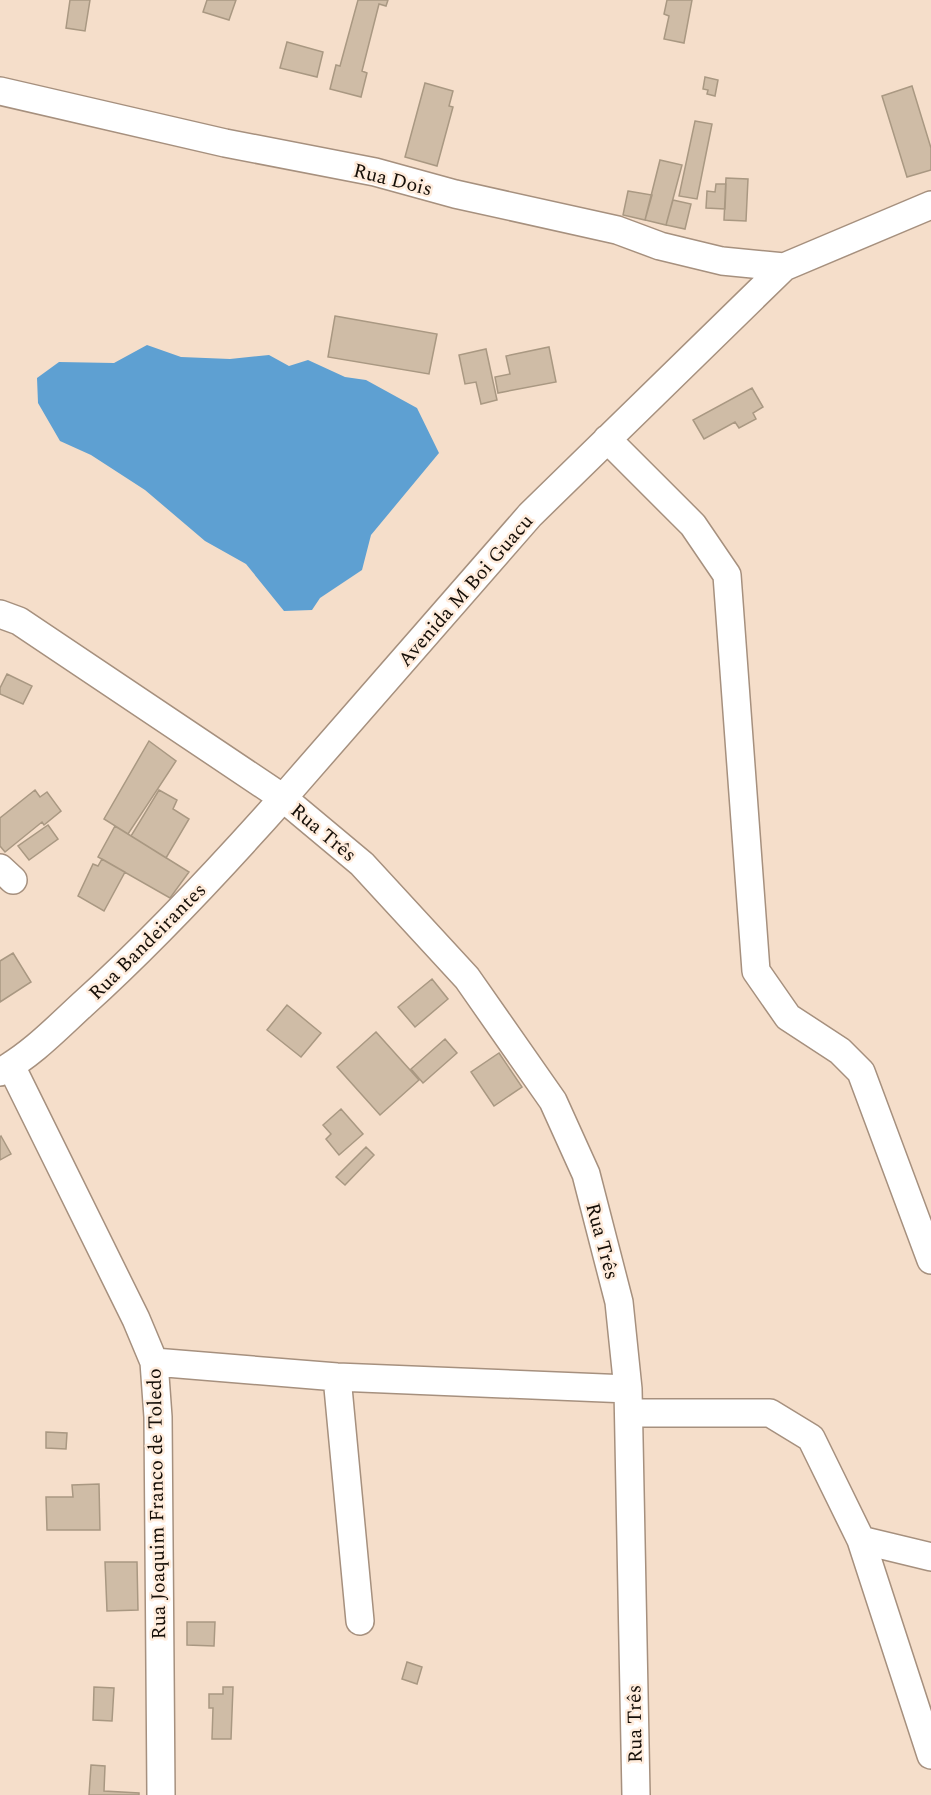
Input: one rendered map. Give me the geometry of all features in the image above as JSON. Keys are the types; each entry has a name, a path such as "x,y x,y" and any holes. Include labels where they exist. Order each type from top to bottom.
{"street":[{"name":"Rua Dois","path":"0,91 225,143 375,172 455,194 608,228 660,246 722,261 784,267"},
{"name":"Avenida M Boi Guacu","path":"283,798 530,515 784,267 931,205"},
{"path":"607,439 693,525 727,575 756,970 788,1017 840,1052 861,1072 931,1260"},
{"path":"0,614 19,621 283,798"},
{"name":"Rua Bandeirantes","path":"5,1069 38,1045 129,962 214,876 283,798"},
{"name":"Rua Três","path":"283,798 362,864 467,978 553,1101 586,1174 619,1302 628,1401 636,1795"},
{"name":"Rua Joaquim Franco de Toledo","path":"5,1069 136,1319 154,1362 158,1418 161,1795"},
{"path":"154,1362 770,1413 811,1438 861,1540 931,1755"},
{"path":"337,1377 360,1621"},
{"path":"861,1540 929,1553"}],"water":[{"path":"147,345 181,357 230,359 269,355 289,366 308,360 345,377 366,380 417,408 439,453 371,535 362,570 320,598 312,610 284,611 246,564 205,541 145,490 91,455 60,441 38,403 37,378 59,362 114,363"}],"building":[{"path":"70,0 90,0 85,31 66,28"},
{"path":"207,0 236,0 229,20 203,12"},
{"path":"358,0 388,0 386,6 379,4 362,71 367,73 361,97 330,89 336,65 340,66"},
{"path":"667,0 692,0 684,43 664,39 669,16 664,14"},
{"path":"287,42 323,52 317,77 280,68"},
{"path":"705,77 718,80 715,96 707,94 708,90 703,89"},
{"path":"425,83 453,91 449,106 453,107 437,166 405,157"},
{"path":"912,86 931,148 931,170 907,177 882,96"},
{"path":"695,121 712,124 697,199 679,196"},
{"path":"660,160 682,165 666,225 645,220"},
{"path":"726,178 748,179 746,221 724,220"},
{"path":"716,184 726,184 725,209 706,208 707,191 715,192"},
{"path":"628,191 652,195 645,220 623,215"},
{"path":"673,200 691,204 685,229 666,225"},
{"path":"335,316 437,334 429,374 328,357"},
{"path":"549,347 556,382 498,393 495,377 510,374 506,356"},
{"path":"486,349 497,400 481,404 476,382 465,384 459,355"},
{"path":"752,388 763,407 753,413 756,419 739,428 735,422 704,439 693,420"},
{"path":"7,674 32,686 23,704 0,694 0,688"},
{"path":"149,741 176,761 128,834 104,819"},
{"path":"35,790 40,797 47,792 61,811 44,825 42,822 5,852 0,846 0,818"},
{"path":"159,790 177,800 173,809 189,819 166,858 131,836"},
{"path":"48,825 58,839 29,860 18,846"},
{"path":"115,826 189,872 170,898 98,857"},
{"path":"102,859 125,872 104,911 78,896 93,864 98,866"},
{"path":"13,953 31,982 0,1002 0,961"},
{"path":"432,979 448,999 415,1027 398,1007"},
{"path":"287,1005 321,1033 301,1057 267,1030"},
{"path":"376,1032 419,1080 380,1115 337,1067"},
{"path":"445,1039 457,1053 423,1083 411,1069"},
{"path":"499,1053 522,1087 494,1106 471,1072"},
{"path":"341,1109 363,1134 339,1155 326,1139 331,1134 323,1125"},
{"path":"0,1137 11,1154 0,1160"},
{"path":"366,1147 374,1155 345,1185 336,1177"},
{"path":"46,1432 67,1433 66,1449 46,1448"},
{"path":"99,1484 100,1530 47,1530 46,1497 73,1497 72,1485"},
{"path":"105,1562 137,1562 138,1610 107,1611"},
{"path":"187,1622 215,1622 214,1646 187,1645"},
{"path":"407,1662 422,1667 417,1684 402,1679"},
{"path":"94,1687 114,1688 112,1721 93,1720"},
{"path":"223,1687 233,1687 231,1739 212,1739 213,1708 209,1708 209,1694 223,1694"},
{"path":"91,1765 105,1766 104,1791 139,1793 139,1795 89,1795"}]}
